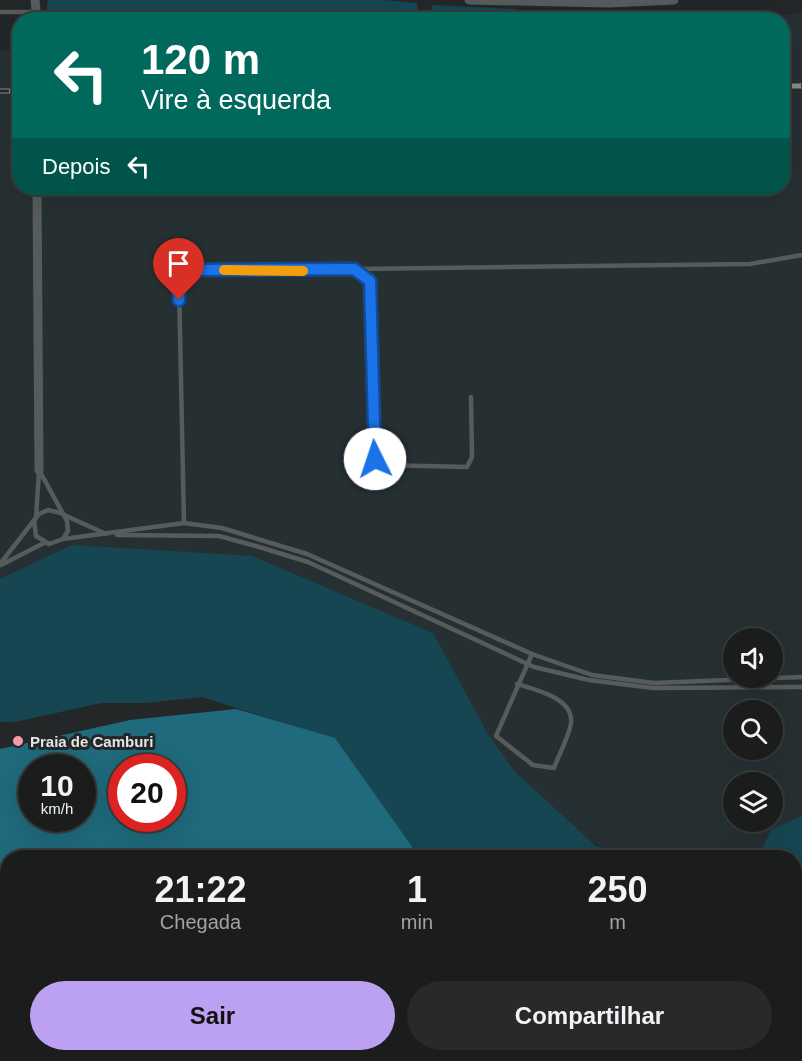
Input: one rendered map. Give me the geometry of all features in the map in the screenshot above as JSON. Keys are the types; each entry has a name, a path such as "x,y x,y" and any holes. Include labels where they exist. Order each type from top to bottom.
{"street":[{"path":"469,0 597,3 674,0"},
{"path":"37,195 39,470"}],"lane":[{"path":"184,523 178,284 187,270 750,264 802,255"},
{"path":"354,269 370,281 374,452 378,463 380,465 467,467 472,457 471,397"},
{"path":"39,470 68,526 63,539"},
{"path":"39,470 33,531 44,543"},
{"path":"0,565 35,519 48,510 61,513 107,535 219,536 308,562 527,664 589,680 653,688 720,690 802,687"},
{"path":"0,565 44,543 54,544 63,539 107,535 184,523 222,528 307,554 532,654 592,675 654,683 802,677"},
{"path":"517,684 552,698 567,710 571,722 554,768 533,765 496,736 517,684 532,654"}],"shaded area":[{"path":"48,0 383,0 417,3 418,12 165,11 46,12"},
{"path":"432,5 515,9 515,12 431,12"},
{"path":"802,12 802,850 607,850 553,821 0,591 0,50 12,51 12,195 790,195 790,14"},
{"path":"72,545 252,556 433,633 489,736 515,772 596,846 614,850 409,850 329,747 293,726 202,697 144,703 101,703 15,722 0,722 0,579"},
{"path":"236,709 335,738 414,850 0,850 0,749 130,720"},
{"path":"802,816 802,850 762,850 770,832 783,832 783,824"}],"railway":[{"path":"790,86 802,86"},
{"path":"0,91 12,91"}],"slow traffic":[{"path":"224,270 303,271"}],"place":[{"name":"Praia de Camburi","path":"18,741"}],"route":[{"path":"179,300 178,284 187,270 354,269 364,275 370,281 375,459"}]}
